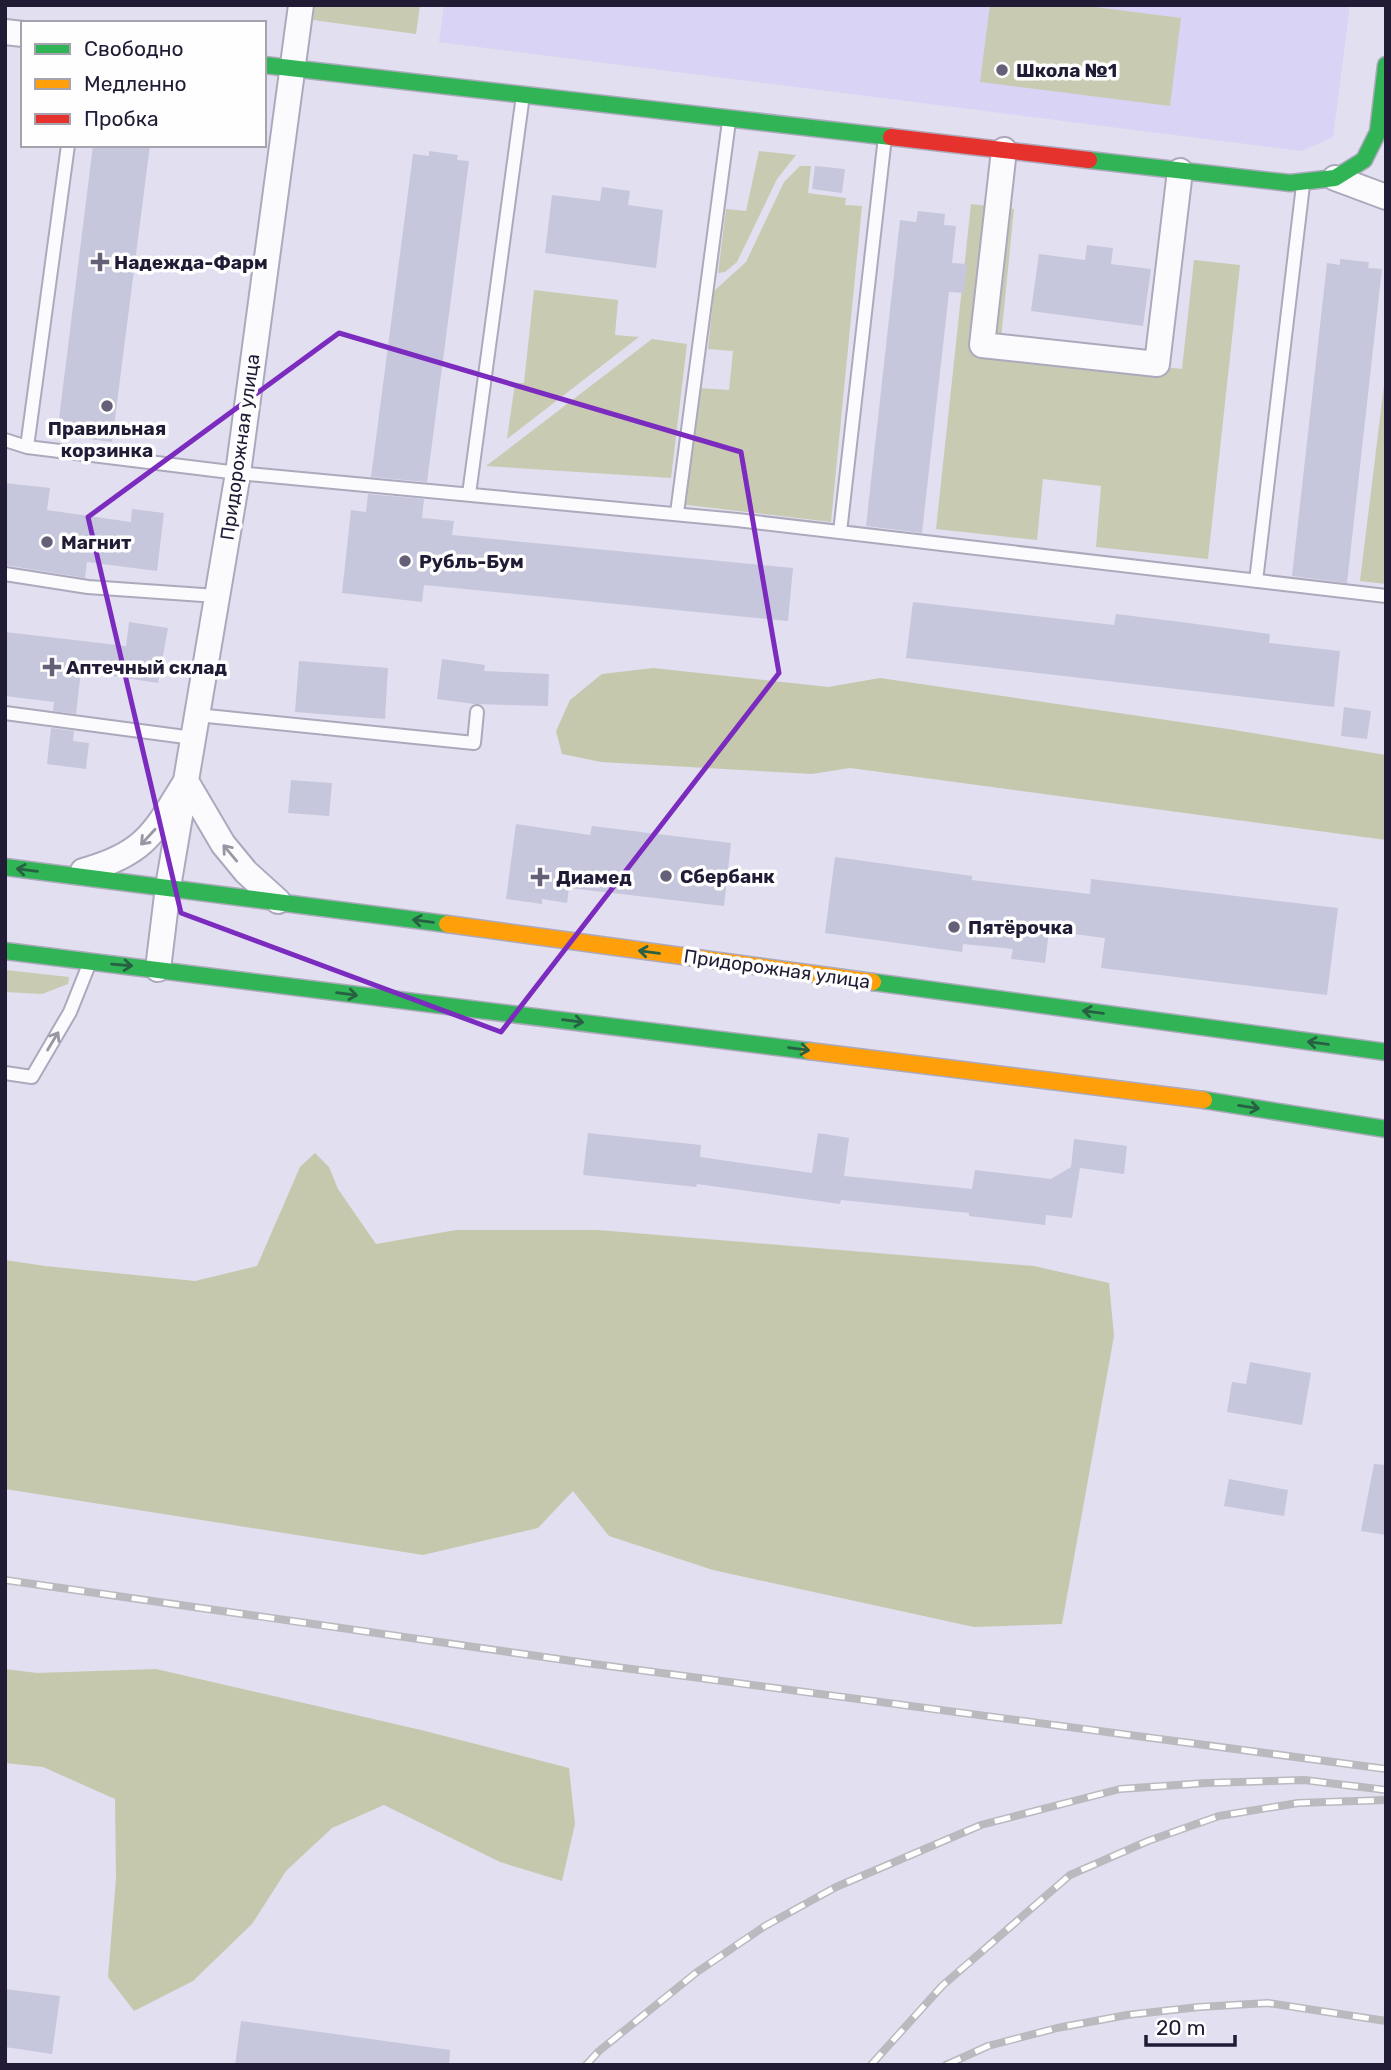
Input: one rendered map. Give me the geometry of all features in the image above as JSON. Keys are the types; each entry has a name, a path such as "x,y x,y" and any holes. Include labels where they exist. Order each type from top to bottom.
{"main road":[{"path":"266,65 1290,183 1335,178 1364,160 1378,132 1386,65"},
{"name":"Придорожная улица","path":"5,867 1386,1052"},
{"path":"5,951 1181,1096 1386,1129"}],"street":[{"name":"Придорожная улица","path":"168,887 238,473 301,5"},
{"path":"1004,150 982,345 1157,364 1180,171"},
{"path":"1335,178 1386,197"},
{"path":"71,875 103,866 134,851 152,834 186,781 223,844 246,872 278,902"},
{"path":"158,969 168,887"}],"lane":[{"path":"468,494 523,95"},
{"path":"677,513 729,119"},
{"path":"840,532 885,137"},
{"path":"27,447 68,147"},
{"path":"1256,581 1303,182"},
{"path":"5,440 27,447 238,473 677,513 1386,596"},
{"path":"5,574 88,587 218,596"},
{"path":"5,713 474,743 477,712"},
{"path":"5,1073 32,1077 70,1012 90,962"}],"highlighted area":[{"path":"339,333 741,452 779,673 501,1032 181,913 88,517"}],"shaded area":[{"name":"Школа №1","path":"444,5 1350,5 1333,137 1302,151 439,42"}],"green space":[{"path":"315,5 420,5 416,34 313,20"},
{"path":"990,5 1079,5 1181,18 1170,106 980,82"},
{"path":"759,151 796,155 777,179 737,262 725,272 718,273 726,209 746,211"},
{"path":"800,166 811,166 808,193 846,198 845,205 862,206 831,522 679,504 687,412 697,413 699,388 729,390 733,351 708,349 714,291 746,262 784,182"},
{"path":"971,204 1014,209 1000,349 1182,369 1194,260 1240,265 1208,559 1096,547 1101,486 1043,479 1037,540 936,529"},
{"path":"534,290 618,300 615,335 639,337 507,439 515,383 524,383"},
{"path":"652,339 687,344 671,478 486,466"},
{"path":"1386,369 1386,584 1360,581"},
{"path":"653,668 828,687 880,678 1386,755 1386,840 850,768 812,774 601,762 562,754 556,731 570,700 602,674"},
{"path":"5,970 69,977 68,984 42,994 5,992"},
{"path":"315,1153 329,1167 338,1189 376,1244 456,1230 598,1230 1034,1266 1109,1283 1114,1336 1062,1624 974,1627 713,1570 609,1536 573,1491 538,1528 423,1555 5,1489 5,1260 195,1281 257,1266 300,1167"},
{"path":"5,1669 37,1673 156,1669 421,1730 569,1768 575,1824 562,1881 500,1862 384,1805 332,1828 286,1871 252,1924 193,1981 134,2011 108,1977 116,1878 115,1799 43,1767 5,1763"}],"building":[{"path":"93,147 150,147 112,442 57,435"},
{"path":"429,151 458,155 457,160 469,161 427,482 371,477 413,154 429,156"},
{"path":"815,166 845,169 842,193 812,189"},
{"path":"602,187 630,191 628,205 663,210 656,268 545,253 552,195 600,201"},
{"path":"918,211 945,214 944,225 956,226 952,263 967,264 964,293 949,292 922,533 866,526 900,220 916,222"},
{"path":"1087,245 1113,248 1111,264 1151,269 1143,326 1031,311 1039,254 1085,260"},
{"path":"1340,259 1369,262 1368,268 1382,269 1347,583 1292,576 1327,263 1340,265"},
{"path":"5,483 50,488 47,510 131,522 132,509 164,513 157,571 87,562 85,578 5,565"},
{"path":"368,494 424,499 422,518 454,521 452,535 793,568 788,621 424,585 422,602 342,593 351,510 366,512"},
{"path":"913,602 1114,625 1116,614 1270,634 1269,643 1340,651 1334,707 906,658"},
{"path":"129,622 168,628 158,683 81,671 76,714 53,711 54,702 5,696 5,632 126,646"},
{"path":"442,659 485,665 484,671 549,674 548,706 474,704 437,699"},
{"path":"299,661 388,668 385,719 295,712"},
{"path":"1344,707 1371,711 1367,739 1341,736"},
{"path":"51,728 74,731 73,741 89,743 86,769 47,764"},
{"path":"291,780 332,783 329,816 288,813"},
{"path":"516,824 590,835 592,826 731,843 724,906 569,888 567,903 542,899 542,904 506,899"},
{"path":"835,857 972,876 972,880 1090,894 1091,879 1338,908 1327,995 1101,968 1105,938 1049,931 1045,963 1011,959 1013,949 963,944 962,952 825,933"},
{"path":"588,1133 701,1145 700,1157 812,1173 818,1133 849,1138 844,1176 972,1189 975,1170 1051,1179 1071,1167 1074,1139 1127,1146 1124,1174 1080,1168 1072,1218 1046,1215 1045,1225 969,1216 969,1213 841,1200 840,1204 697,1184 696,1187 583,1175"},
{"path":"1250,1362 1311,1373 1302,1425 1227,1412 1232,1382 1246,1384"},
{"path":"1374,1464 1386,1465 1386,1535 1361,1531"},
{"path":"1229,1479 1288,1490 1284,1516 1224,1506"},
{"path":"5,1989 60,1996 52,2054 5,2047"},
{"path":"241,2021 450,2050 449,2065 235,2065"}],"railway":[{"path":"5,1580 586,1663 1386,1769"},
{"path":"586,2065 599,2051 697,1972 765,1926 836,1887 981,1825 1120,1789 1304,1780 1386,1790"},
{"path":"871,2065 942,1986 1070,1875 1148,1841 1219,1816 1298,1803 1386,1800"},
{"path":"946,2065 988,2046 1057,2028 1127,2015 1199,2007 1268,2003 1386,2021"}],"traffic: fast":[{"path":"266,65 891,137"},
{"path":"1089,160 1290,183 1335,178 1364,160 1378,132 1386,65"},
{"path":"5,867 447,924"},
{"path":"5,951 809,1051"},
{"path":"873,982 1386,1052"},
{"path":"1204,1100 1386,1129"}],"traffic: slow":[{"path":"447,924 873,982"},
{"path":"809,1051 1204,1100"}],"traffic: jam":[{"path":"891,137 1089,160"}],"place":[{"name":"Школа №1","path":"1002,70"},
{"name":"Надежда-Фарм","path":"100,262"},
{"name":"Правильная корзинка","path":"107,406"},
{"name":"Магнит","path":"47,542"},
{"name":"Рубль-Бум","path":"405,561"},
{"name":"Аптечный склад","path":"52,667"},
{"name":"Сбербанк","path":"666,876"},
{"name":"Диамед","path":"540,877"},
{"name":"Пятёрочка","path":"954,927"}]}
